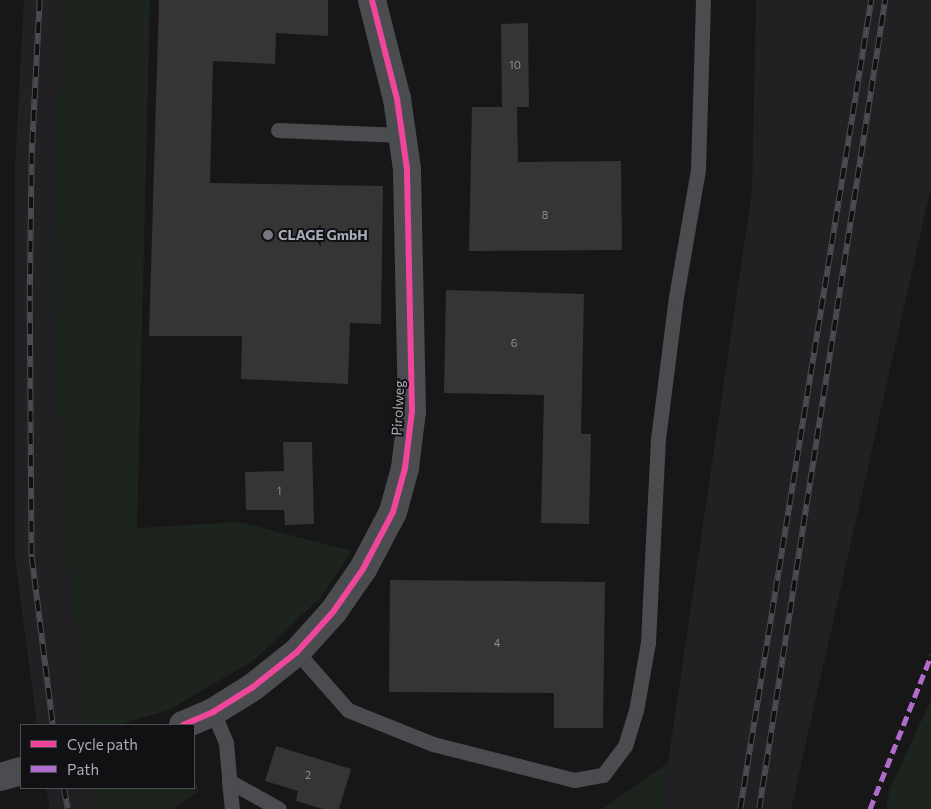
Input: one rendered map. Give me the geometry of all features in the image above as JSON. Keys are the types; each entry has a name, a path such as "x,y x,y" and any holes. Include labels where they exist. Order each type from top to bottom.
{"street":[{"name":"Pirolweg","path":"185,724 213,712 253,687 297,652 333,612 363,569 393,512 405,468 412,411 410,219 402,135 388,60 372,0"},
{"path":"0,776 20,771"}],"lane":[{"path":"297,652 348,710 433,744 574,780 603,775 625,746 636,711 648,642 658,439 676,297 698,169 703,0"},
{"path":"278,130 402,135"},
{"path":"213,712 226,743 232,809"},
{"path":"230,781 279,809"}],"shaded area":[{"path":"24,0 66,0 55,134 53,297 62,503 85,724 37,724 15,558 15,165"},
{"path":"66,0 150,0 137,528 239,522 352,551 321,597 254,660 169,710 120,724 85,724 62,503 53,297 55,134"},
{"path":"756,0 931,0 931,187 791,809 664,809 668,763 752,191"},
{"path":"931,700 931,809 886,809 890,788"},
{"path":"668,763 664,809 602,809"},
{"path":"195,780 199,791 173,809 95,809 92,789 195,789"},
{"path":"46,789 92,789 95,809 50,809"}],"building":[{"name":"CLAGE GmbH","path":"159,0 328,0 328,36 276,33 275,64 213,61 210,183 383,186 381,324 350,323 348,384 241,379 242,336 149,336"},
{"path":"528,23 529,107 517,107 518,162 621,161 622,250 469,251 472,107 502,107 501,24"},
{"path":"446,290 584,294 581,434 591,434 589,524 541,523 544,395 444,393"},
{"path":"283,442 312,442 314,524 285,525 284,510 246,510 245,472 284,471"},
{"path":"390,580 605,582 603,728 554,728 554,693 389,692"},
{"path":"276,746 351,769 339,809 323,809 296,801 298,791 265,781"}],"railway":[{"path":"40,0 32,153 30,301 32,557 53,724"},
{"path":"740,809 871,0"},
{"path":"759,809 885,0"},
{"path":"64,789 68,809"}],"marked path":[{"path":"870,809 931,656"}],"cycle path":[{"path":"185,724 213,712 253,687 297,652 333,612 363,569 393,512 405,468 412,411 407,169 397,99 372,0"}],"place":[{"name":"CLAGE GmbH","path":"268,235"}]}
